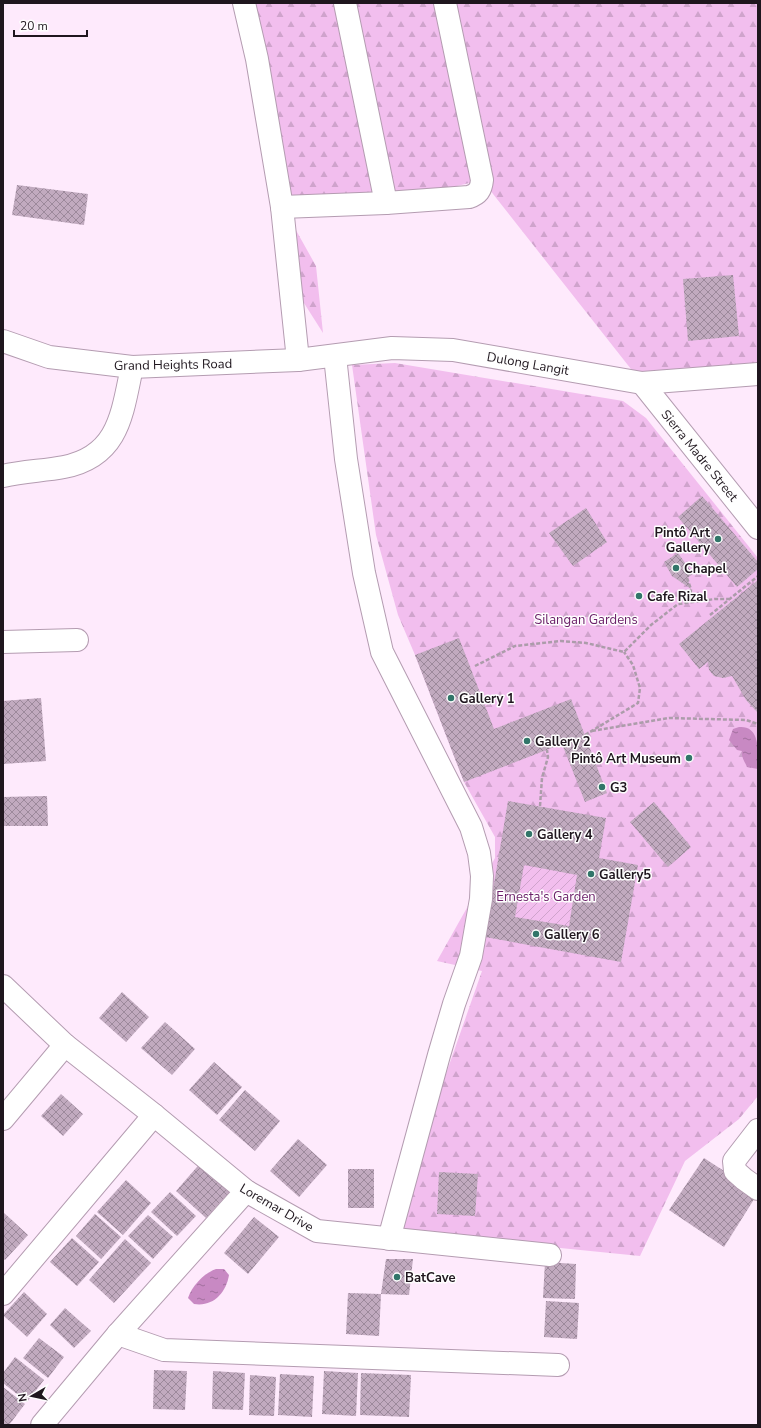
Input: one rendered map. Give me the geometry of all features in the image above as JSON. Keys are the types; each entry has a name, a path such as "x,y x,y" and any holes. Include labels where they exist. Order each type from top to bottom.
{"street":[{"path":"244,3 257,59 282,207 298,360"},
{"path":"345,3 386,203"},
{"path":"282,207 386,203 469,197 476,195 481,188 482,180 445,3"},
{"name":"Grand Heights Road","path":"3,341 49,357 132,367 298,360"},
{"name":"Dulong Langit","path":"298,360 392,348 453,350 642,383 758,374"},
{"path":"335,356 346,459 364,573 382,652 471,827 479,853 482,876 481,899 471,956 454,1004 439,1055 389,1239"},
{"path":"3,476 64,467 90,459 108,444 121,419 132,367"},
{"name":"Sierra Madre Street","path":"642,383 758,528"},
{"path":"3,642 77,640"},
{"name":"Loremar Drive","path":"3,986 65,1045 154,1115 246,1191 317,1231 550,1256"},
{"path":"3,1119 65,1045"},
{"path":"3,1294 154,1115"},
{"path":"758,1130 734,1161 735,1171 758,1188"},
{"path":"42,1425 118,1334 246,1191"},
{"path":"118,1334 164,1350 558,1365"}],"path":[{"path":"710,615 758,576"},
{"path":"687,578 692,589 690,602"},
{"path":"624,652 651,625 678,604 715,599 729,599"},
{"path":"475,666 515,646 561,641 586,643 624,652 632,665 640,688 638,703 585,735"},
{"path":"592,731 669,718 746,720 758,724"},
{"path":"540,806 542,778 548,757 547,750"}],"green space":[{"path":"244,3 758,3 758,374 642,383 482,180 386,203 283,207 316,266 323,333 290,281"},
{"name":"Silangan Gardens","path":"395,363 623,401 646,418 758,558 758,1096 739,1119 685,1161 640,1256 391,1231 482,971 437,961 495,858 495,837 464,782 398,615 376,535 352,365"},
{"name":"Ernesta's Garden","path":"524,865 577,875 569,926 515,917"}],"water":[{"path":"739,727 751,730 755,735 758,748 758,769 747,767 742,751 737,750 729,740 733,729"},
{"path":"216,1269 224,1269 229,1275 222,1293 213,1301 194,1304 188,1298 192,1289 199,1280"}],"building":[{"path":"17,185 88,194 84,225 12,215"},
{"path":"733,275 739,336 688,341 683,279"},
{"name":"Pintô Art Gallery","path":"702,496 758,562 758,569 737,587 678,517"},
{"path":"586,508 607,542 573,566 549,533"},
{"path":"678,553 693,574 687,578 691,589 672,576 664,562"},
{"path":"758,580 758,713 746,700 732,676 723,678 714,676 709,670 708,662 699,669 679,644"},
{"path":"459,638 494,729 571,699 607,793 585,802 562,744 464,782 415,655"},
{"path":"41,698 46,761 3,764 3,701"},
{"path":"47,796 48,826 3,826 3,797"},
{"path":"508,801 606,818 599,858 638,865 621,962 485,937","holes":["524,865 577,875 569,926 515,917"]},
{"path":"654,802 691,847 668,867 630,822"},
{"path":"122,992 149,1017 126,1042 99,1018"},
{"path":"165,1022 195,1049 172,1075 141,1048"},
{"path":"214,1062 242,1087 217,1115 189,1090"},
{"path":"245,1090 280,1121 255,1151 219,1120"},
{"path":"61,1094 83,1114 63,1136 41,1116"},
{"path":"298,1139 327,1165 299,1197 270,1171"},
{"path":"704,1158 758,1193 724,1247 669,1210"},
{"path":"203,1160 233,1188 206,1218 176,1191"},
{"path":"348,1169 374,1169 374,1208 348,1208"},
{"path":"439,1172 478,1174 475,1216 437,1214"},
{"path":"126,1180 151,1203 123,1235 97,1212"},
{"path":"170,1192 196,1216 177,1236 151,1212"},
{"path":"3,1212 28,1235 5,1260 3,1258"},
{"path":"95,1214 121,1237 101,1259 76,1236"},
{"path":"148,1215 173,1237 153,1259 128,1236"},
{"path":"254,1217 279,1237 248,1274 224,1253"},
{"path":"72,1238 99,1262 77,1286 50,1262"},
{"path":"125,1239 151,1263 114,1303 89,1280"},
{"name":"BatCave","path":"386,1259 413,1259 409,1295 381,1294"},
{"path":"545,1262 576,1264 575,1299 543,1298"},
{"path":"24,1292 47,1314 27,1337 3,1315"},
{"path":"348,1293 381,1294 379,1336 346,1334"},
{"path":"546,1301 579,1303 577,1339 544,1337"},
{"path":"65,1308 91,1331 74,1348 50,1325"},
{"path":"39,1338 64,1357 48,1378 23,1358"},
{"path":"15,1357 44,1380 27,1402 3,1383 3,1373"},
{"path":"154,1370 187,1371 185,1410 153,1409"},
{"path":"213,1371 245,1373 243,1410 212,1409"},
{"path":"324,1371 358,1373 356,1416 322,1414"},
{"path":"361,1373 411,1375 409,1417 360,1415"},
{"path":"280,1374 314,1376 312,1417 278,1415"},
{"path":"250,1375 276,1377 274,1416 249,1415"},
{"path":"3,1387 25,1404 9,1425 3,1425"}],"place":[{"name":"Pintô Art Gallery","path":"718,539"},
{"name":"Chapel","path":"676,568"},
{"name":"Cafe Rizal","path":"639,596"},
{"name":"Gallery 1","path":"451,698"},
{"name":"Gallery 2","path":"527,741"},
{"name":"Pintô Art Museum","path":"689,758"},
{"name":"G3","path":"602,787"},
{"name":"Gallery 4","path":"529,834"},
{"name":"Gallery5","path":"591,874"},
{"name":"Gallery 6","path":"536,934"},
{"name":"BatCave","path":"397,1277"}]}
